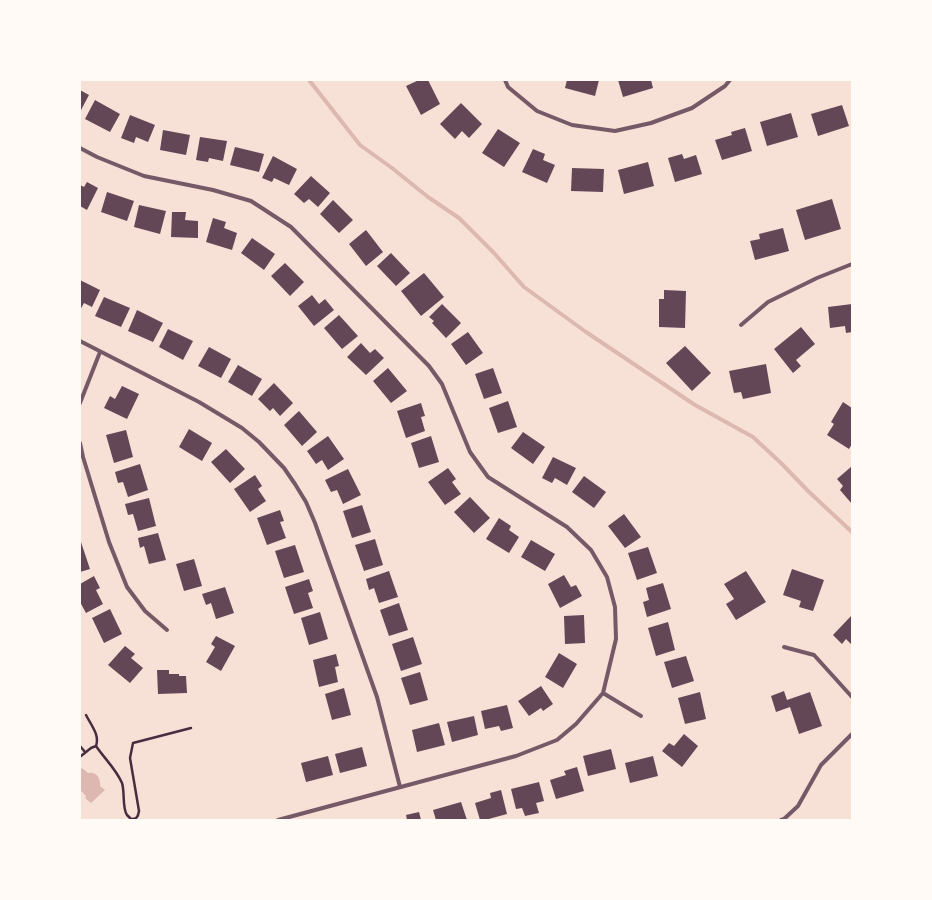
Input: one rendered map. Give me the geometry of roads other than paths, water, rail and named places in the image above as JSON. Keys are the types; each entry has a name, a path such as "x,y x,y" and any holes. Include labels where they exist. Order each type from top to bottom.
{"street":[{"path":"505,80 508,87 537,111 572,126 615,131 651,123 692,108 725,86 730,80"},
{"path":"80,148 97,157 144,176 213,190 251,201 291,227 430,366 442,384 470,452 488,477 567,527 591,550 607,577 616,607 616,639 603,694 576,724 557,740 516,756 278,820"},
{"path":"740,325 768,302 817,278 852,264"},
{"path":"80,342 198,402 242,428 259,442 284,468 306,502 315,523 377,697 400,787"},
{"path":"80,403 100,352"},
{"path":"80,443 109,542 127,588 145,611 167,630"},
{"path":"784,647 814,655 852,697"},
{"path":"603,694 641,716"},
{"path":"781,820 798,806 821,765 852,734"}],"waterway":[{"path":"309,80 360,145 428,197 459,218 494,253 524,287 586,332 695,405 753,437 852,532"}]}
